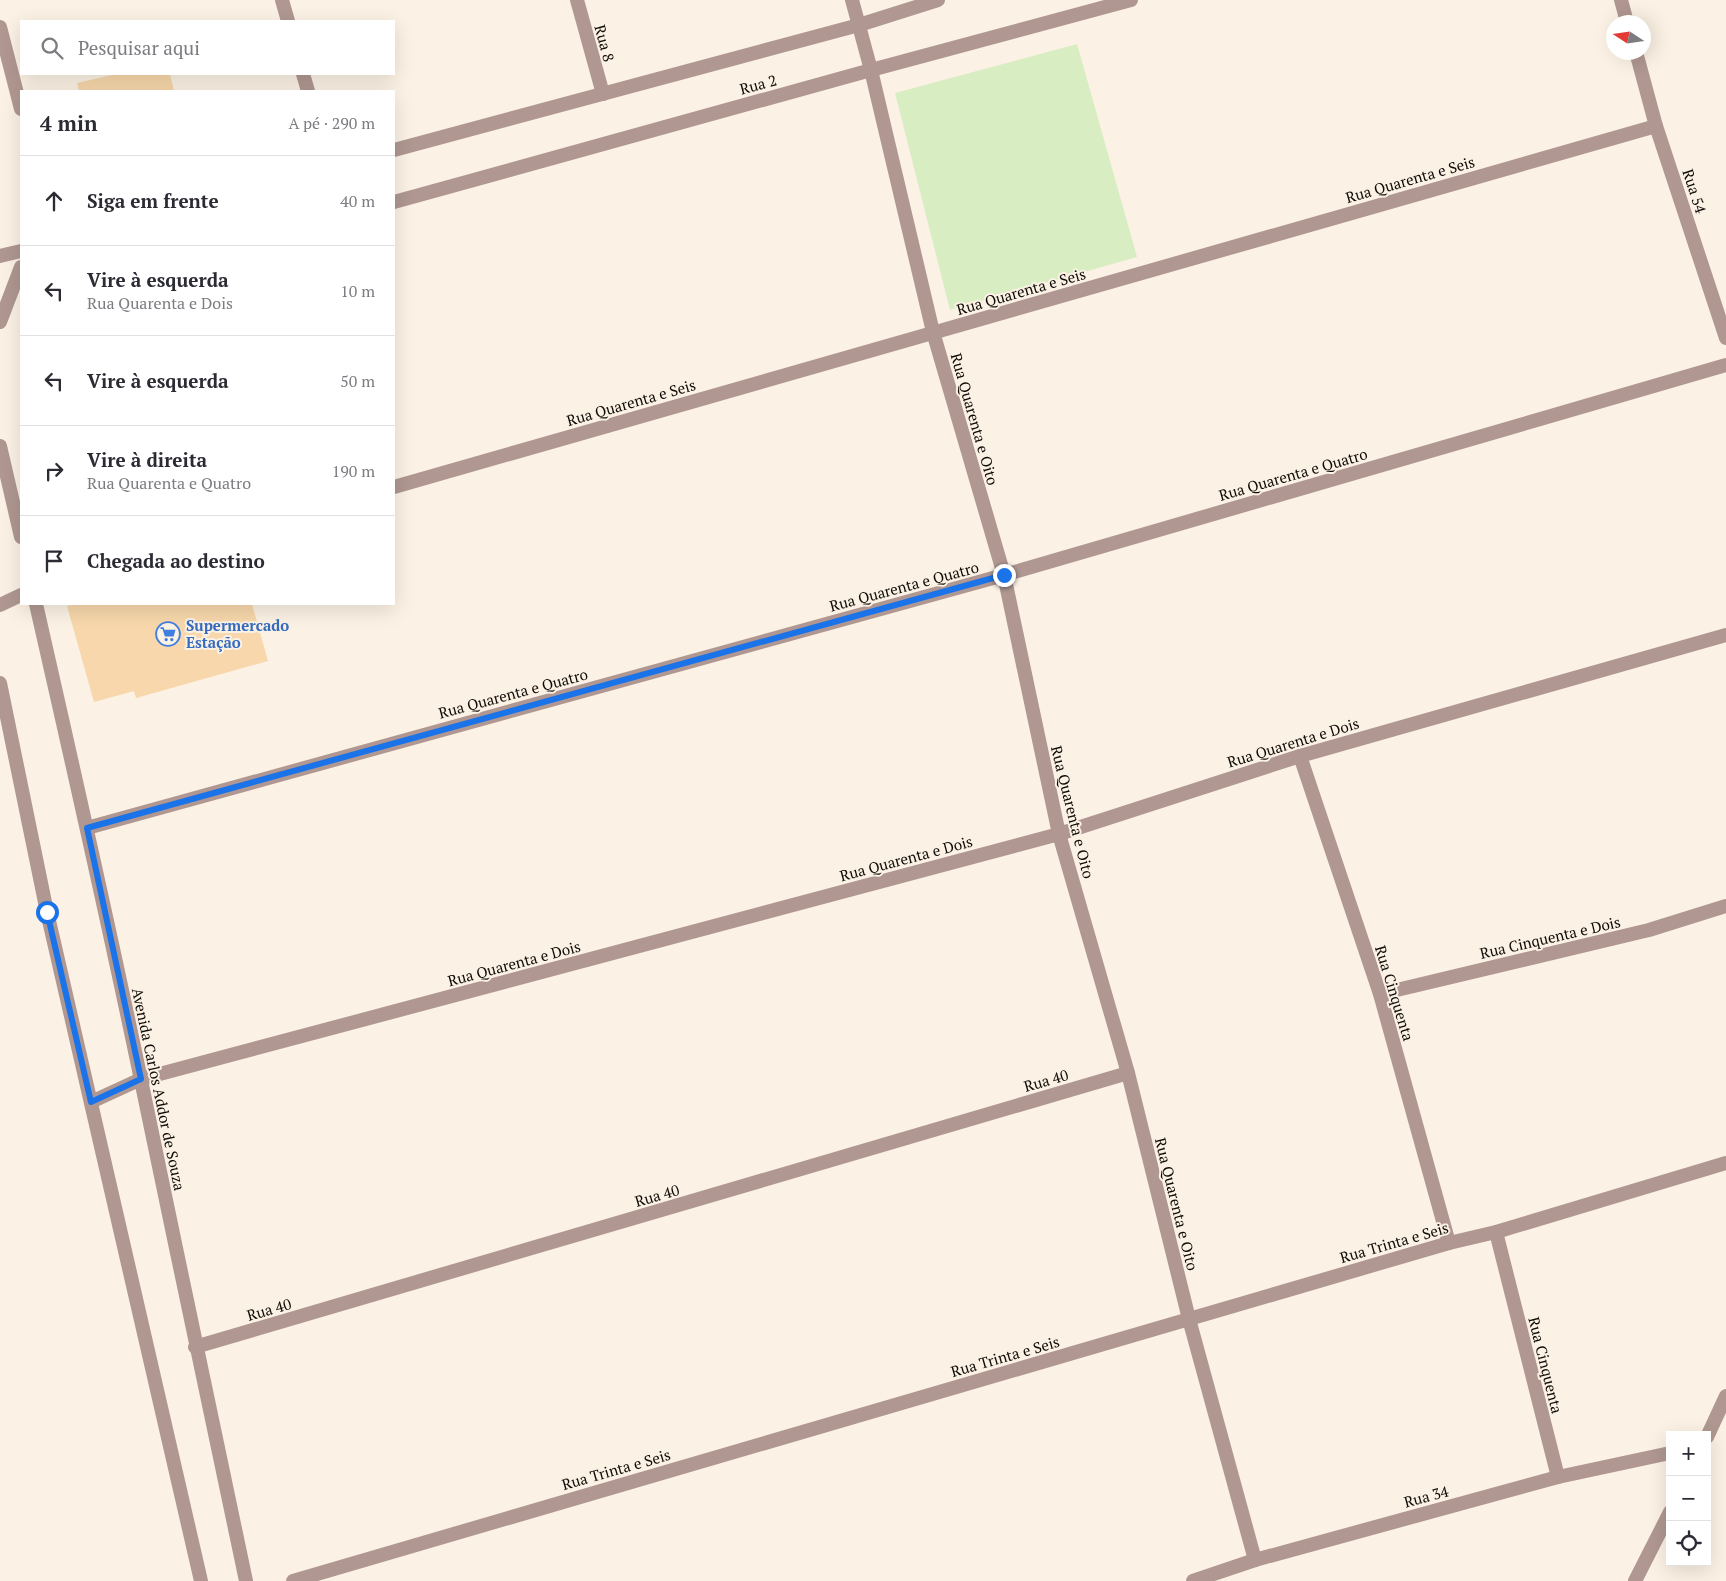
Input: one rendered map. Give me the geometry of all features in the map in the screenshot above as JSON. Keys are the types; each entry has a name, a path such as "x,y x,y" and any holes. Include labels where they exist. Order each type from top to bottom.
{"street":[{"path":"282,0 288,20"},
{"name":"Rua 8","path":"577,0 602,94"},
{"name":"Rua Quarenta e Oito","path":"852,0 871,70 933,332 1004,575 1059,834 1128,1073 1189,1319 1255,1560"},
{"name":"Rua 2","path":"395,150 859,25 938,0"},
{"name":"Rua 2","path":"395,202 1131,0"},
{"path":"1621,0 1625,15"},
{"path":"0,27 20,105"},
{"name":"Rua 54","path":"1638,60 1656,126 1726,338"},
{"path":"303,75 308,90"},
{"name":"Rua Quarenta e Seis","path":"395,487 1656,126"},
{"path":"0,256 20,251"},
{"path":"0,322 20,271"},
{"name":"Rua Quarenta e Quatro","path":"87,828 1004,575 1726,364"},
{"path":"0,446 20,533"},
{"path":"0,605 20,595"},
{"name":"Avenida Carlos Addor de Souza","path":"36,605 141,1079 195,1347 246,1581"},
{"name":"Rua Quarenta e Dois","path":"91,1102 141,1079 1059,834 1300,756 1726,635"},
{"path":"0,683 47,912 201,1581"},
{"name":"Rua Cinquenta","path":"1300,756 1380,994 1449,1243"},
{"name":"Rua Cinquenta e Dois","path":"1380,994 1649,930 1726,906"},
{"name":"Rua 40","path":"195,1347 1128,1073"},
{"name":"Rua Trinta e Seis","path":"293,1581 1449,1243 1496,1232 1726,1163"},
{"name":"Rua Cinquenta","path":"1496,1232 1558,1476"},
{"path":"1710,1431 1726,1396"},
{"name":"Rua 34","path":"1193,1581 1255,1560 1558,1476 1666,1454"},
{"path":"1635,1581 1666,1520"}],"green space":[{"path":"1077,44 1137,257 950,310 895,93"}],"building":[{"path":"112,75 170,75 174,90 79,90 77,83"},
{"name":"Supermercado Estação","path":"252,605 268,661 136,698 134,691 94,702 67,606"}],"place":[{"name":"Supermercado Estação","path":"168,634"}],"route":[{"path":"47,912 91,1102 141,1079 87,828 1004,575"}]}
